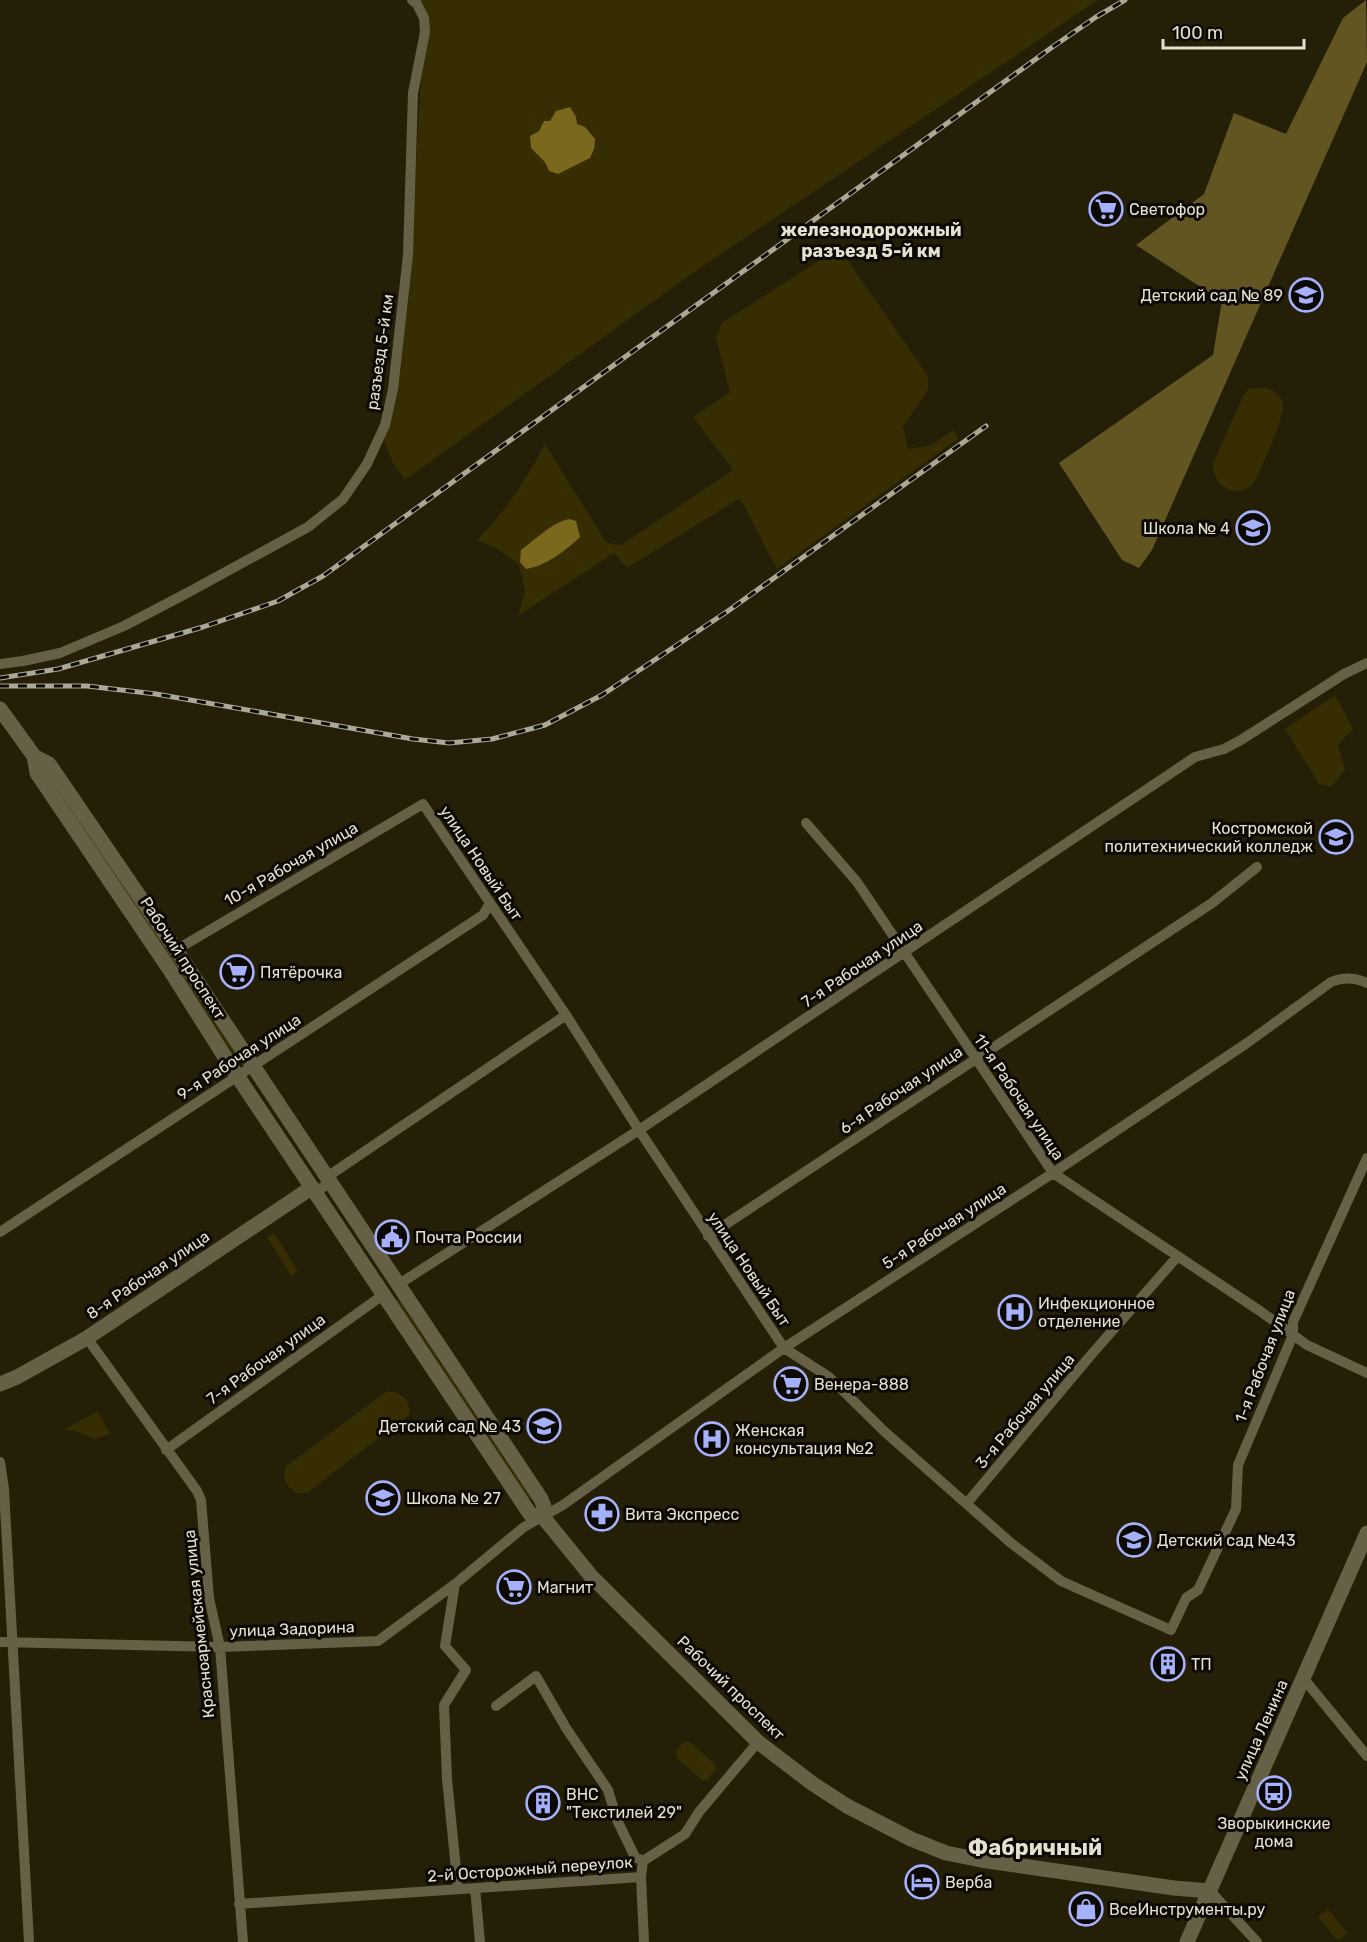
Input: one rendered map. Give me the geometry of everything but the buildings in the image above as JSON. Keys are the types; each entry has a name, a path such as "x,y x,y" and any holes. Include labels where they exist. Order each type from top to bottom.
{"street":[{"name":"разъезд 5-й км","path":"0,664 23,662 60,653 124,626 189,592 308,527 343,499 368,464 385,425 393,389 408,255 413,93 425,32 424,18 417,4 412,0"},
{"name":"7-я Рабочая улица","path":"399,1284 639,1131 1195,757 1224,749 1241,740 1344,674 1367,663"},
{"name":"Рабочий проспект","path":"0,709 34,756 37,773 528,1511 531,1515 543,1517 591,1576 758,1742 813,1784 847,1806 940,1851 981,1860 1174,1888 1210,1891"},
{"name":"Рабочий проспект","path":"34,756 49,764 176,950 541,1499 544,1507 543,1517"},
{"name":"10-я Рабочая улица","path":"176,950 423,804"},
{"name":"улица Новый Быт","path":"423,804 566,1015 639,1131 784,1348 829,1377 885,1432 1011,1543 1061,1581 1171,1630"},
{"name":"11-я Рабочая улица","path":"806,823 857,882 1053,1173 1307,1345 1367,1373"},
{"name":"6-я Рабочая улица","path":"708,1236 1212,903 1257,867"},
{"name":"9-я Рабочая улица","path":"0,1232 483,915 490,903"},
{"name":"5-я Рабочая улица","path":"543,1517 784,1348 1053,1173 1247,1043 1331,982 1340,978 1350,978 1367,982"},
{"path":"323,1172 566,1015"},
{"name":"1-я Рабочая улица","path":"1171,1630 1186,1598 1198,1590 1236,1509 1238,1465 1293,1335 1293,1322 1367,1158"},
{"path":"312,1165 323,1172 326,1186 320,1190 308,1183 306,1169 312,1165"},
{"name":"8-я Рабочая улица","path":"0,1384 87,1338 308,1183"},
{"name":"3-я Рабочая улица","path":"967,1503 1091,1354 1177,1257"},
{"name":"7-я Рабочая улица","path":"166,1449 383,1295"},
{"name":"Красноармейская улица","path":"87,1338 200,1495 209,1598 220,1647 243,1942"},
{"path":"0,1462 4,1489 6,1642 29,1942"},
{"name":"улица Задорина","path":"6,1642 220,1647 378,1641 455,1584 524,1527 543,1517"},
{"name":"улица Ленина","path":"1187,1942 1367,1533"},
{"path":"455,1584 445,1646 466,1670 444,1705 447,1779 458,1889"},
{"path":"496,1706 536,1676 566,1728 608,1790 617,1820 635,1857 643,1862"},
{"path":"1304,1679 1367,1756"},
{"name":"2-й Осторожный переулок","path":"239,1904 641,1877 643,1862 686,1834 699,1812 758,1742"},
{"path":"641,1877 644,1942"},
{"path":"475,1888 480,1942"},
{"path":"1210,1891 1257,1942"}],"shaded area":[{"path":"417,0 1098,0 690,275 405,480 393,463 384,441 408,304 425,7"},
{"path":"1366,0 1367,62 1152,550 1139,568 1122,560 1059,463 1213,355 1222,301 1136,245 1204,194 1234,113 1286,134 1343,18"},
{"path":"570,107 577,124 585,127 595,139 594,149 590,158 558,174 549,171 545,162 531,148 530,136 539,131 544,121 550,121 556,111"},
{"path":"839,248 928,376 928,390 903,426 908,449 932,445 953,430 959,438 777,569 740,498 627,568 614,553 518,616 525,591 519,565 496,548 477,540 514,495 545,444 606,542 620,546 733,470 693,417 730,392 716,338 722,323"},
{"path":"1262,387 1274,391 1282,400 1283,407 1278,427 1255,481 1242,490 1228,489 1217,480 1213,464 1243,396 1249,389"},
{"path":"569,519 576,521 580,537 548,561 526,569 520,562 521,550 550,528"},
{"path":"1335,695 1353,729 1338,745 1345,770 1331,787 1319,784 1285,729"},
{"path":"94,838 240,1057 234,1061 89,840"},
{"path":"274,1233 298,1271 291,1276 267,1237"},
{"path":"400,1298 533,1498 527,1502 394,1301"},
{"path":"387,1391 397,1393 407,1400 410,1414 307,1493 296,1493 290,1488 284,1476 285,1467"},
{"path":"98,1411 110,1434 94,1439 76,1431 63,1430"},
{"path":"684,1742 690,1742 715,1764 716,1770 708,1779 703,1781 677,1758 676,1751"},
{"path":"1328,1909 1347,1933 1338,1941 1318,1917"}],"railway":[{"path":"0,678 58,669 203,627 278,601 323,576 1051,48 1125,0"},
{"path":"0,686 87,686 156,694 413,739 449,743 492,739 545,725 602,695 728,611 986,426"}],"place":[{"name":"Светофор","path":"1106,209"},
{"name":"Детский сад № 89","path":"1306,295"},
{"name":"Школа № 4","path":"1253,528"},
{"name":"Костромской политехнический колледж","path":"1336,837"},
{"name":"Пятёрочка","path":"237,972"},
{"name":"Почта России","path":"392,1237"},
{"name":"Инфекционное отделение","path":"1015,1312"},
{"name":"Венера-888","path":"791,1384"},
{"name":"Детский сад № 43","path":"544,1426"},
{"name":"Женская консультация №2","path":"712,1439"},
{"name":"Школа № 27","path":"383,1498"},
{"name":"Вита Экспресс","path":"602,1514"},
{"name":"Детский сад №43","path":"1134,1540"},
{"name":"Магнит","path":"514,1587"},
{"name":"ТП","path":"1168,1664"},
{"name":"Зворыкинские дома","path":"1274,1793"},
{"name":"ВНС \"Текстилей 29\"","path":"543,1803"},
{"name":"Верба","path":"922,1882"},
{"name":"ВсеИнструменты.ру","path":"1086,1909"}],"district":[{"name":"железнодорожный разъезд 5-й км","path":"871,240"},
{"name":"Фабричный","path":"1035,1847"}]}
